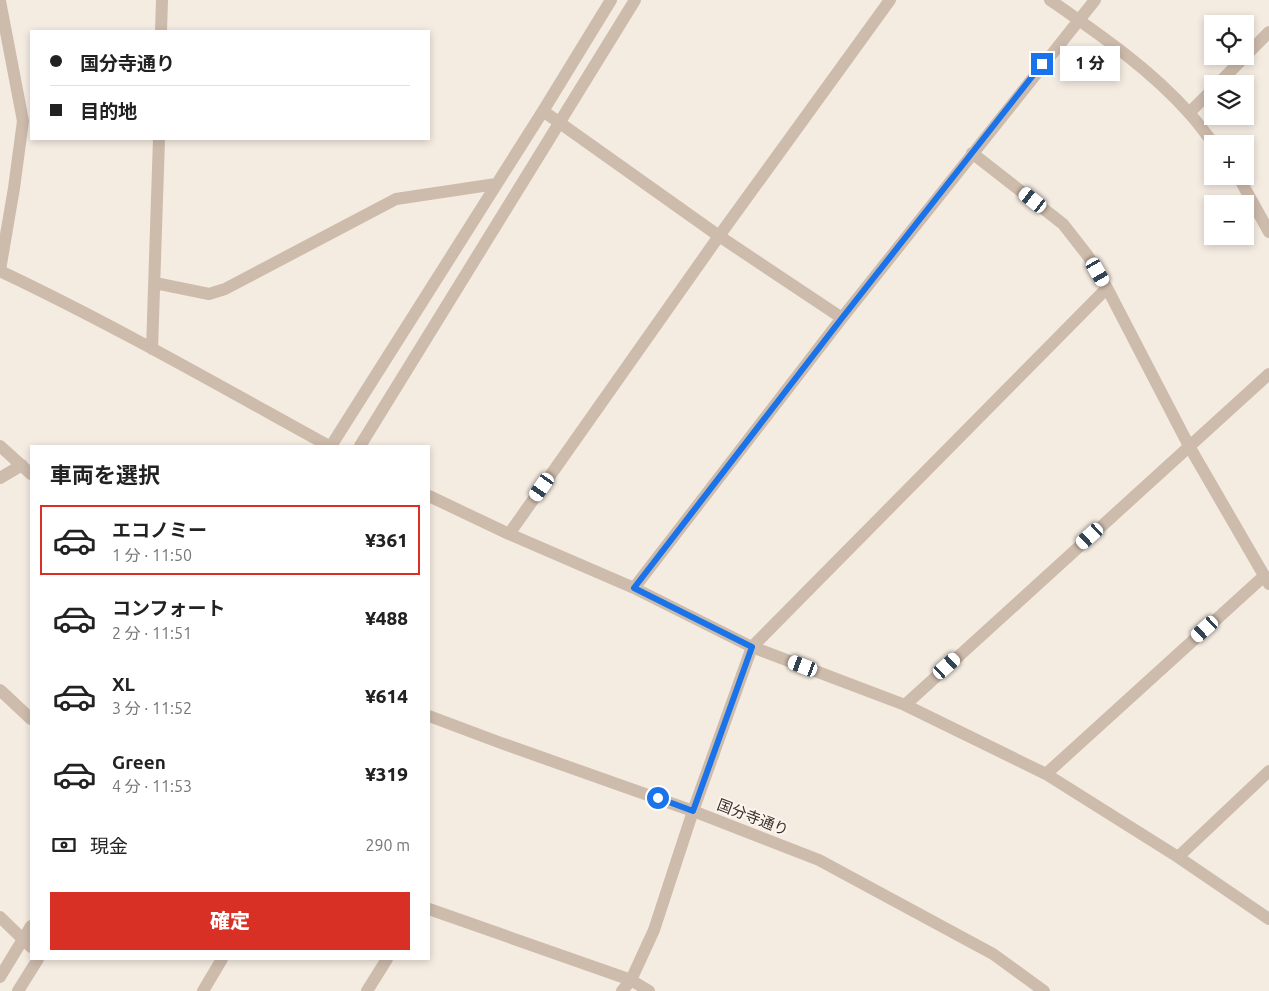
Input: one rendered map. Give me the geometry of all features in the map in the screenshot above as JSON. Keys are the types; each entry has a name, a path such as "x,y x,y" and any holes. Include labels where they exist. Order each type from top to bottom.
{"street":[{"path":"161,30 162,0"},
{"path":"331,445 543,111 611,0"},
{"path":"361,445 635,0"},
{"path":"509,534 719,236 890,0"},
{"path":"1050,0 1120,50 1189,113 1207,135"},
{"path":"634,588 842,318 1094,0"},
{"path":"0,1 23,120 0,270 152,349 328,445"},
{"path":"1227,75 1269,32"},
{"path":"1189,113 1204,98"},
{"path":"543,111 719,236 842,318"},
{"path":"152,349 159,140"},
{"path":"972,153 1063,224 1088,256 1107,288 1189,446 1266,580 1046,774"},
{"path":"155,283 209,294 225,289 396,200 496,184"},
{"path":"1243,185 1269,232"},
{"path":"622,991 631,980 654,930 693,811 752,647 1107,288"},
{"path":"905,705 1269,374"},
{"path":"0,446 30,473"},
{"path":"0,478 22,465"},
{"path":"430,496 509,534 634,588 752,647 905,705 1046,774 1178,858 1269,919"},
{"path":"0,690 30,718"},
{"name":"国分寺通り","path":"430,716 693,811 819,860 992,954 1044,991"},
{"path":"1178,858 1269,771"},
{"path":"430,909 631,980 649,991"},
{"path":"0,917 27,943"},
{"path":"0,977 27,943 30,930"},
{"path":"18,991 37,960"},
{"path":"203,991 221,960"},
{"path":"367,991 386,960"}],"route":[{"path":"658,798 693,811 752,647 634,588 842,318 1042,64"}]}
